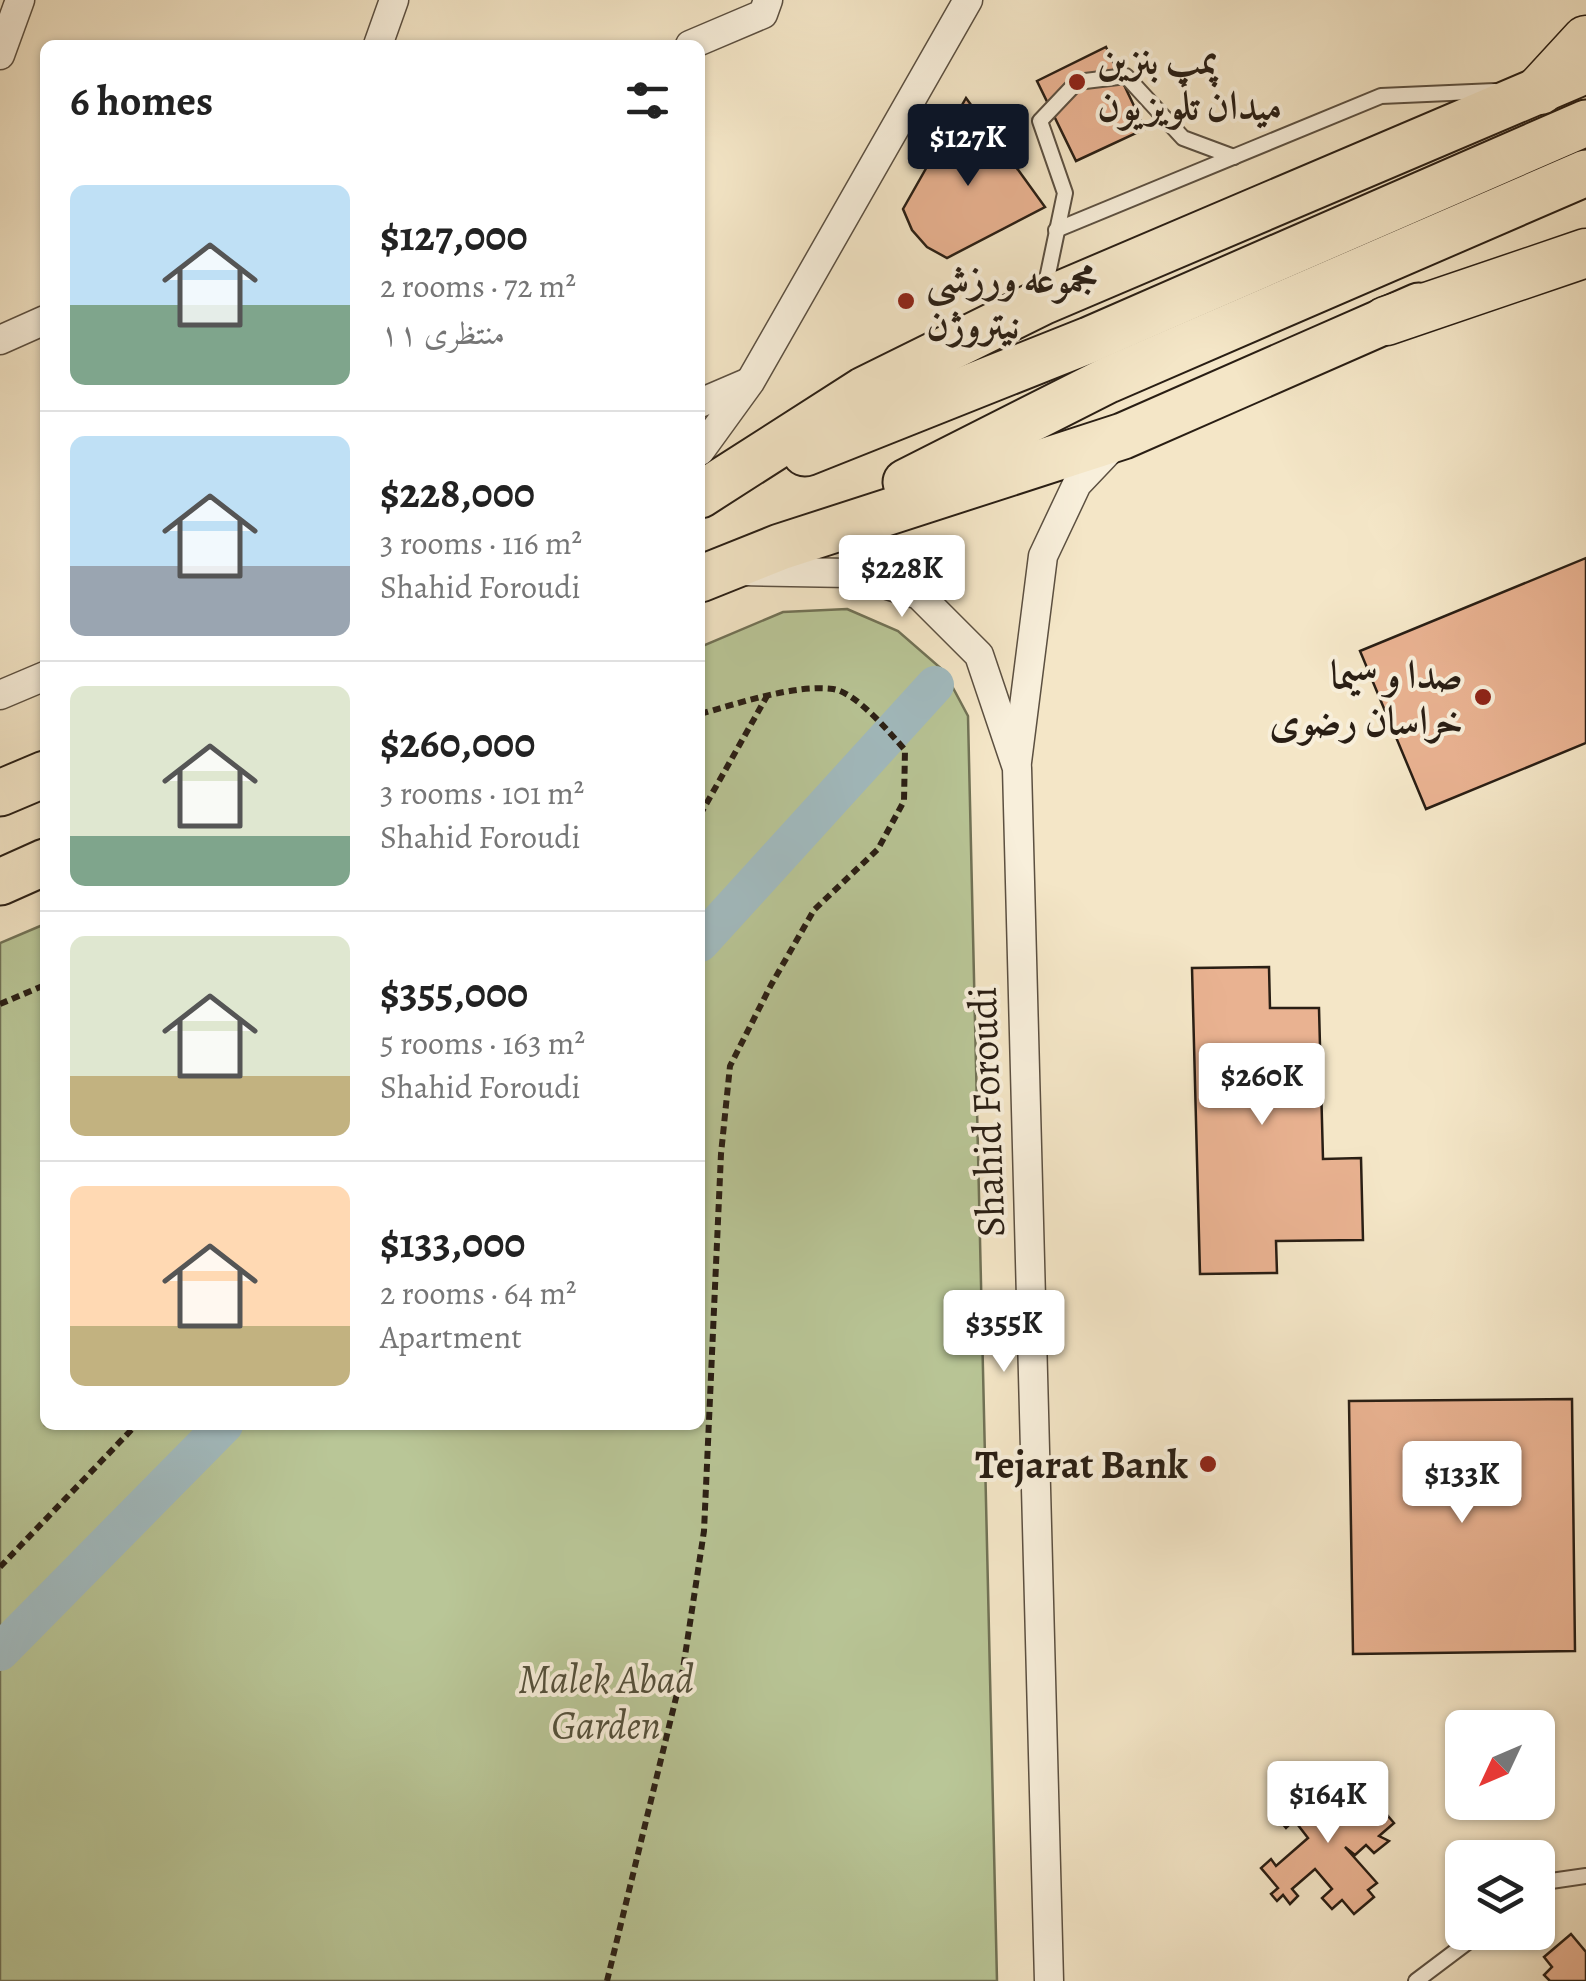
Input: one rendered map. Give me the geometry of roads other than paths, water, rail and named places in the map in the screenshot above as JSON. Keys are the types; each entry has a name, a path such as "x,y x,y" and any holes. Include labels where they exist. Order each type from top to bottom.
{"highway":[{"path":"1540,90 1586,40"},
{"path":"1386,321 1586,252"}],"main road":[{"path":"705,478 864,390 1042,302 1586,70"},
{"path":"705,478 1089,340 1586,124"},
{"path":"780,547 1108,380 1586,174"},
{"path":"710,575 780,547 1123,436 1586,234"},
{"path":"0,793 40,776"},
{"path":"0,882 40,864"}],"street":[{"path":"0,55 20,0"},
{"path":"380,40 394,0"},
{"path":"702,40 763,14 768,0"},
{"path":"705,478 750,382 968,0"},
{"path":"0,340 40,322"},
{"path":"705,401 750,382"},
{"path":"1016,768 1043,556 1077,484 1123,436"},
{"name":"Shahid Foroudi","path":"710,575 850,573 919,595 979,654 1016,768 1048,1981"},
{"path":"0,694 40,678"}],"lane":[{"path":"1042,302 1065,192 1040,121 1077,82 1126,76 1184,138 1234,158"},
{"path":"1056,230 1381,96 1540,90"},
{"path":"1555,1880 1586,1876"},
{"path":"1416,1981 1458,1950"}],"waterway":[{"path":"705,938 935,685"},
{"path":"0,1652 219,1430"}],"place":[{"name":"پمپ بنزین میدان تلویزیون","path":"1077,82"},
{"name":"مجموعه ورزشی نیتروژن","path":"906,301"},
{"name":"صدا و سیما خراسان رضوی","path":"1483,697"},
{"name":"Tejarat Bank","path":"1208,1464"}],"park label":[{"name":"Malek Abad Garden","path":"606,1702"}]}
